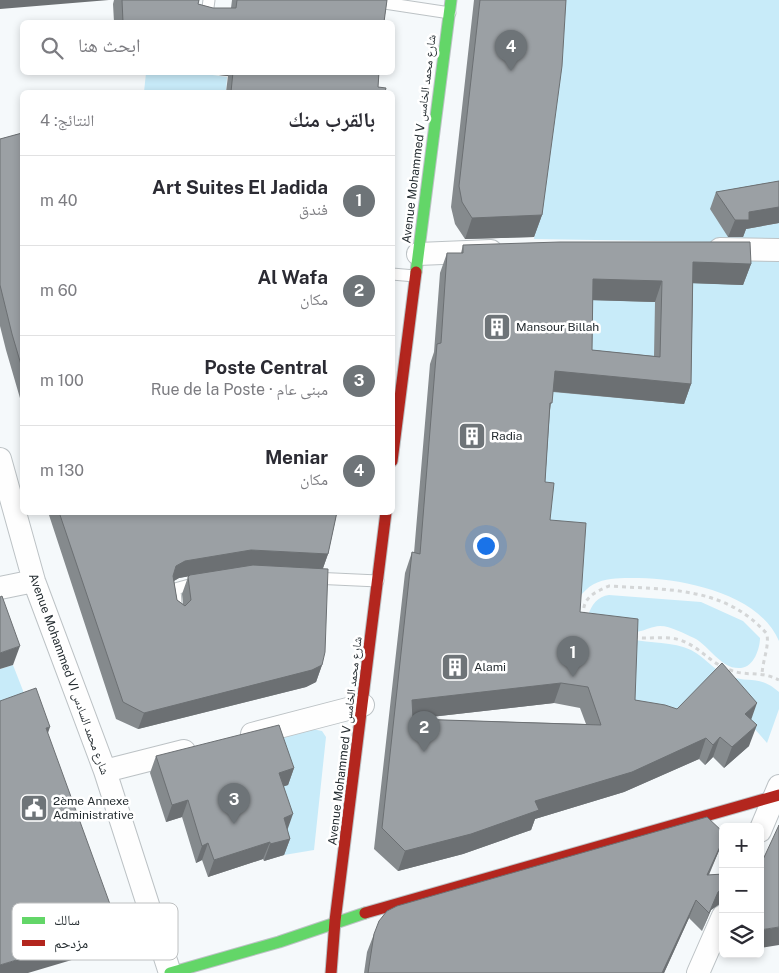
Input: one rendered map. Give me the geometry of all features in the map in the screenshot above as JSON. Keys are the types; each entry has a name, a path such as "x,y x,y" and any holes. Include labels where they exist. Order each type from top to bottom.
{"street":[{"name":"Avenue Mohammed V شارع محمد الخامس","path":"395,437 451,0"},
{"path":"700,248 779,250"},
{"path":"418,254 514,250"},
{"name":"Avenue Mohammed VI شارع محمد السادس","path":"0,459 34,581 105,771 147,903"},
{"name":"Avenue Mohammed V شارع محمد الخامس","path":"331,973 335,921 386,515"},
{"path":"0,588 34,581"},
{"path":"229,740 363,705"},
{"path":"105,771 201,747"},
{"path":"170,973 279,942 335,921 778,793"},
{"path":"764,823 778,793"},
{"path":"698,973 719,925"},
{"name":"Avenue Mohammed VI شارع محمد السادس","path":"166,960 170,973"}],"lane":[{"path":"206,20 209,0"},
{"path":"365,0 450,13"},
{"path":"395,274 415,276"},
{"path":"303,577 378,581"},
{"path":"178,615 174,594 175,589 211,580"}],"path":[{"path":"585,618 583,605 585,600 598,590 609,586 701,593 746,616 767,634 769,647 763,659 762,674"},
{"path":"627,636 670,638 682,641 698,649 715,664 731,671 746,674 762,674 779,680"}],"shaded area":[{"path":"560,0 779,0 779,196 726,232 779,223 779,243 534,239 549,128"},
{"path":"146,75 213,75 227,77 226,90 144,90"},
{"path":"563,257 779,261 779,641 769,625 755,611 719,592 698,586 657,579 616,578 594,584 579,597 543,540 540,473"},
{"path":"609,595 701,602 743,621 760,638 759,647 753,661 746,667 734,668 727,665 694,638 674,629 659,626 637,632 630,631 588,616 591,608 601,597"},
{"path":"631,639 684,647 696,653 724,674 736,678 759,681 772,686 779,692 779,709 767,743 715,684 670,730 624,720"},
{"path":"13,665 29,706 0,717 0,669"},
{"path":"312,729 322,731 326,737 314,850 284,855 278,835 272,739"}],"building":[{"path":"122,0 199,0 198,4 213,8 236,8 237,0 387,0 384,20 123,20"},
{"path":"480,0 566,0 562,66 542,215 472,218 462,202 459,186"},
{"path":"233,75 379,75 378,87 386,88 386,90 231,90"},
{"path":"20,134 20,361 0,285 0,139"},
{"path":"779,181 779,207 749,212 749,220 735,220 716,192"},
{"path":"560,242 750,242 751,264 693,262 691,384 555,371 552,403 550,403 545,482 554,483 550,520 586,523 580,612 638,619 635,700 677,709 722,663 757,703 745,714 757,725 732,747 720,737 713,745 706,738 632,772 535,801 539,810 471,834 405,851 382,828 412,552 420,554 437,344 441,343 447,253 463,253 463,245","holes":["593,279 662,281 660,357 592,350","561,683 588,687 601,725 413,719 412,700"]},
{"path":"60,515 336,515 328,554 251,550 185,561 176,566 173,576 177,600 185,606 191,600 188,577 190,575 253,565 328,569 325,652 322,665 312,670 144,713 123,702"},
{"path":"2,596 20,646 0,653 0,597"},
{"path":"36,688 50,727 46,728 110,903 12,903 12,960 17,960 0,965 0,701"},
{"path":"279,725 294,768 279,773 293,814 284,818 290,839 270,844 270,842 214,860 208,843 202,846 188,800 172,805 156,756"},
{"path":"707,817 719,828 719,849 707,875 719,874 719,891 709,913 696,900 662,973 368,973 374,934 379,921 387,911 397,906"},
{"path":"779,825 779,927 764,929 764,868 764,857"}],"traffic: fast":[{"path":"416,272 451,0"},
{"path":"170,973 279,942 365,913"}],"traffic: jam":[{"path":"395,437 416,272"},
{"path":"331,973 335,921 386,515"},
{"path":"365,913 779,795"}],"place":[{"name":"Meniar","path":"511,71"},
{"name":"Mansour Billah","path":"497,327"},
{"name":"Radia","path":"472,436"},
{"name":"Alami","path":"455,667"},
{"name":"Art Suites El Jadida","path":"573,677"},
{"name":"Al Wafa","path":"424,752"},
{"name":"2ème Annexe Administrative","path":"34,808"},
{"name":"Poste Central","path":"234,824"}]}
